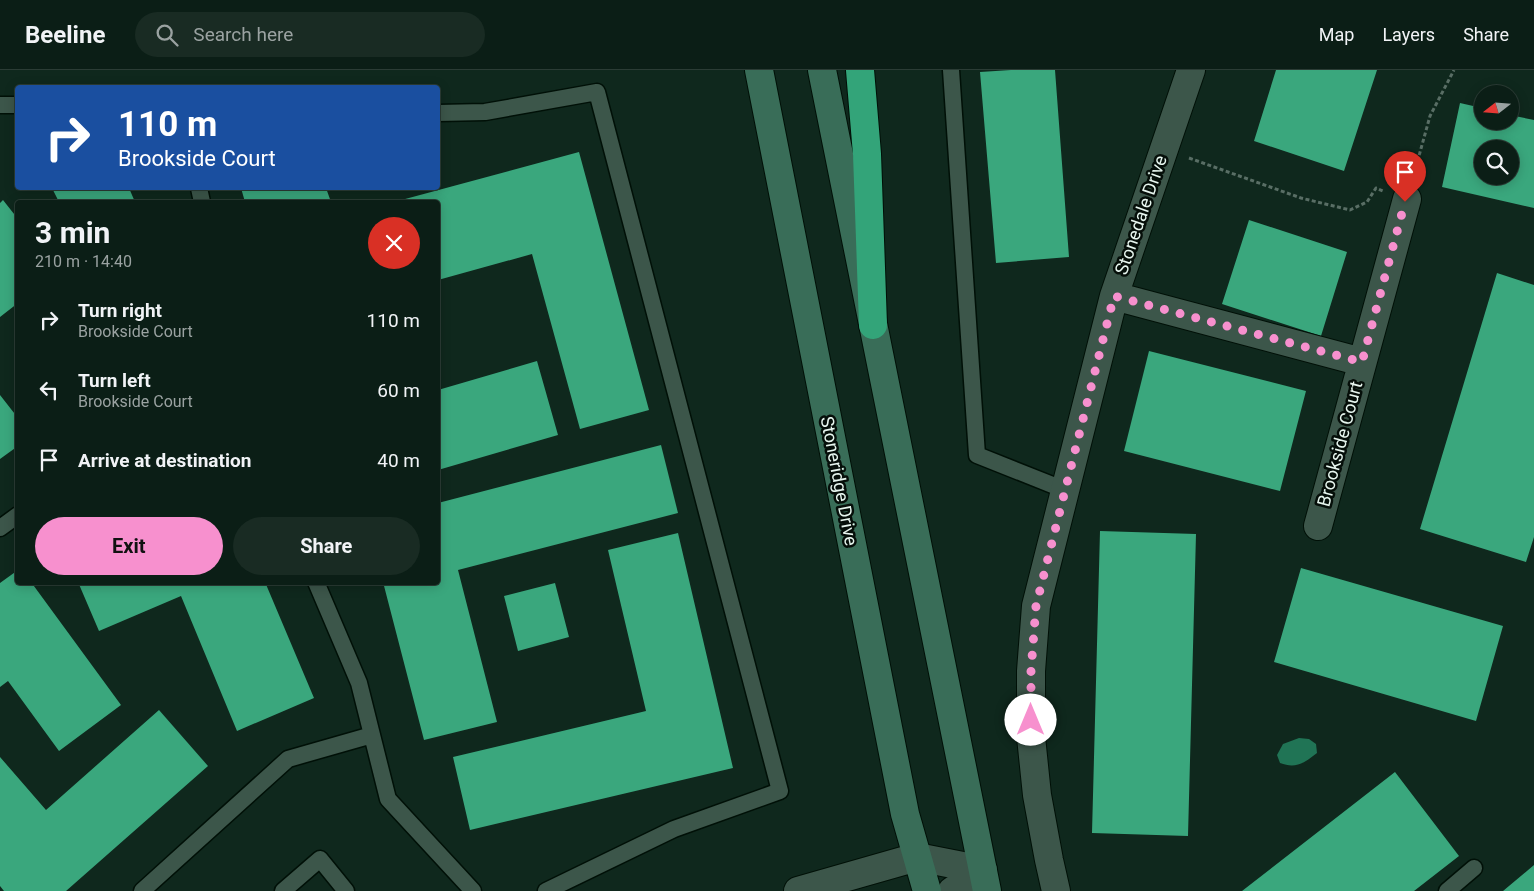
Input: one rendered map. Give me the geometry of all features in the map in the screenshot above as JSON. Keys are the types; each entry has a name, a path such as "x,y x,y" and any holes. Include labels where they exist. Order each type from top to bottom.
{"highway":[{"path":"860,70 867,154 873,326"}],"main road":[{"name":"Stoneridge Drive","path":"759,70 901,794 927,891"},
{"path":"822,70 985,881"}],"street":[{"name":"Stonedale Drive","path":"1056,891 1048,860 1037,795 1031,737 1031,671 1036,606 1114,296 1191,70"},
{"name":"Brookside Court","path":"1318,526 1407,199"},
{"name":"Brookside Court","path":"1114,296 1362,362"},
{"path":"798,891 917,857 985,881"},
{"path":"952,891 985,881"}],"lane":[{"path":"951,70 977,455 1065,490"},
{"path":"440,113 485,112 597,92 780,791 674,829 546,891"},
{"path":"0,104 15,105"},
{"path":"0,528 15,516"},
{"path":"317,585 359,683 388,799 473,891"},
{"path":"142,891 288,760 372,735"},
{"path":"283,891 320,859 346,891"},
{"path":"1447,891 1474,868"}],"path":[{"path":"1164,149 1301,198 1350,210 1368,202 1376,188 1407,199 1430,116 1454,70"}],"shaded area":[{"path":"1299,738 1309,739 1316,744 1317,753 1300,764 1286,765 1280,763 1277,755 1283,744"}],"building":[{"path":"1055,70 1069,257 996,263 980,72"},
{"path":"1276,70 1377,70 1344,171 1254,141"},
{"path":"1460,103 1474,106 1474,130 1519,130 1519,117 1534,120 1534,208 1442,187"},
{"path":"579,152 649,410 580,429 532,254 440,279 440,200 401,200"},
{"path":"53,190 130,190 134,200 58,200"},
{"path":"242,190 327,190 330,200 244,200"},
{"path":"3,200 15,215 15,305 0,317 0,203"},
{"path":"1249,220 1347,252 1321,336 1222,304"},
{"path":"1497,273 1534,285 1534,537 1526,562 1420,529"},
{"path":"1149,351 1306,391 1280,491 1124,451"},
{"path":"537,361 558,435 440,469 440,389"},
{"path":"0,395 15,414 15,448 0,459"},
{"path":"661,445 678,513 458,570 497,722 424,740 384,585 440,585 440,502"},
{"path":"1100,531 1196,534 1188,836 1092,833"},
{"path":"678,533 733,768 470,830 453,757 646,711 608,550"},
{"path":"1301,568 1503,626 1476,721 1274,662"},
{"path":"15,572 15,585 33,585 121,705 59,751 8,681 0,687 0,583"},
{"path":"555,583 569,637 518,651 504,596"},
{"path":"79,585 266,585 314,698 237,731 181,596 99,631"},
{"path":"159,710 208,766 66,891 4,891 0,886 0,757 46,810"},
{"path":"1395,772 1459,856 1414,891 1242,891"},
{"path":"1534,865 1534,891 1503,891"}],"route":[{"path":"1031,720 1031,671 1036,606 1114,296 1362,362 1405,202"}]}
